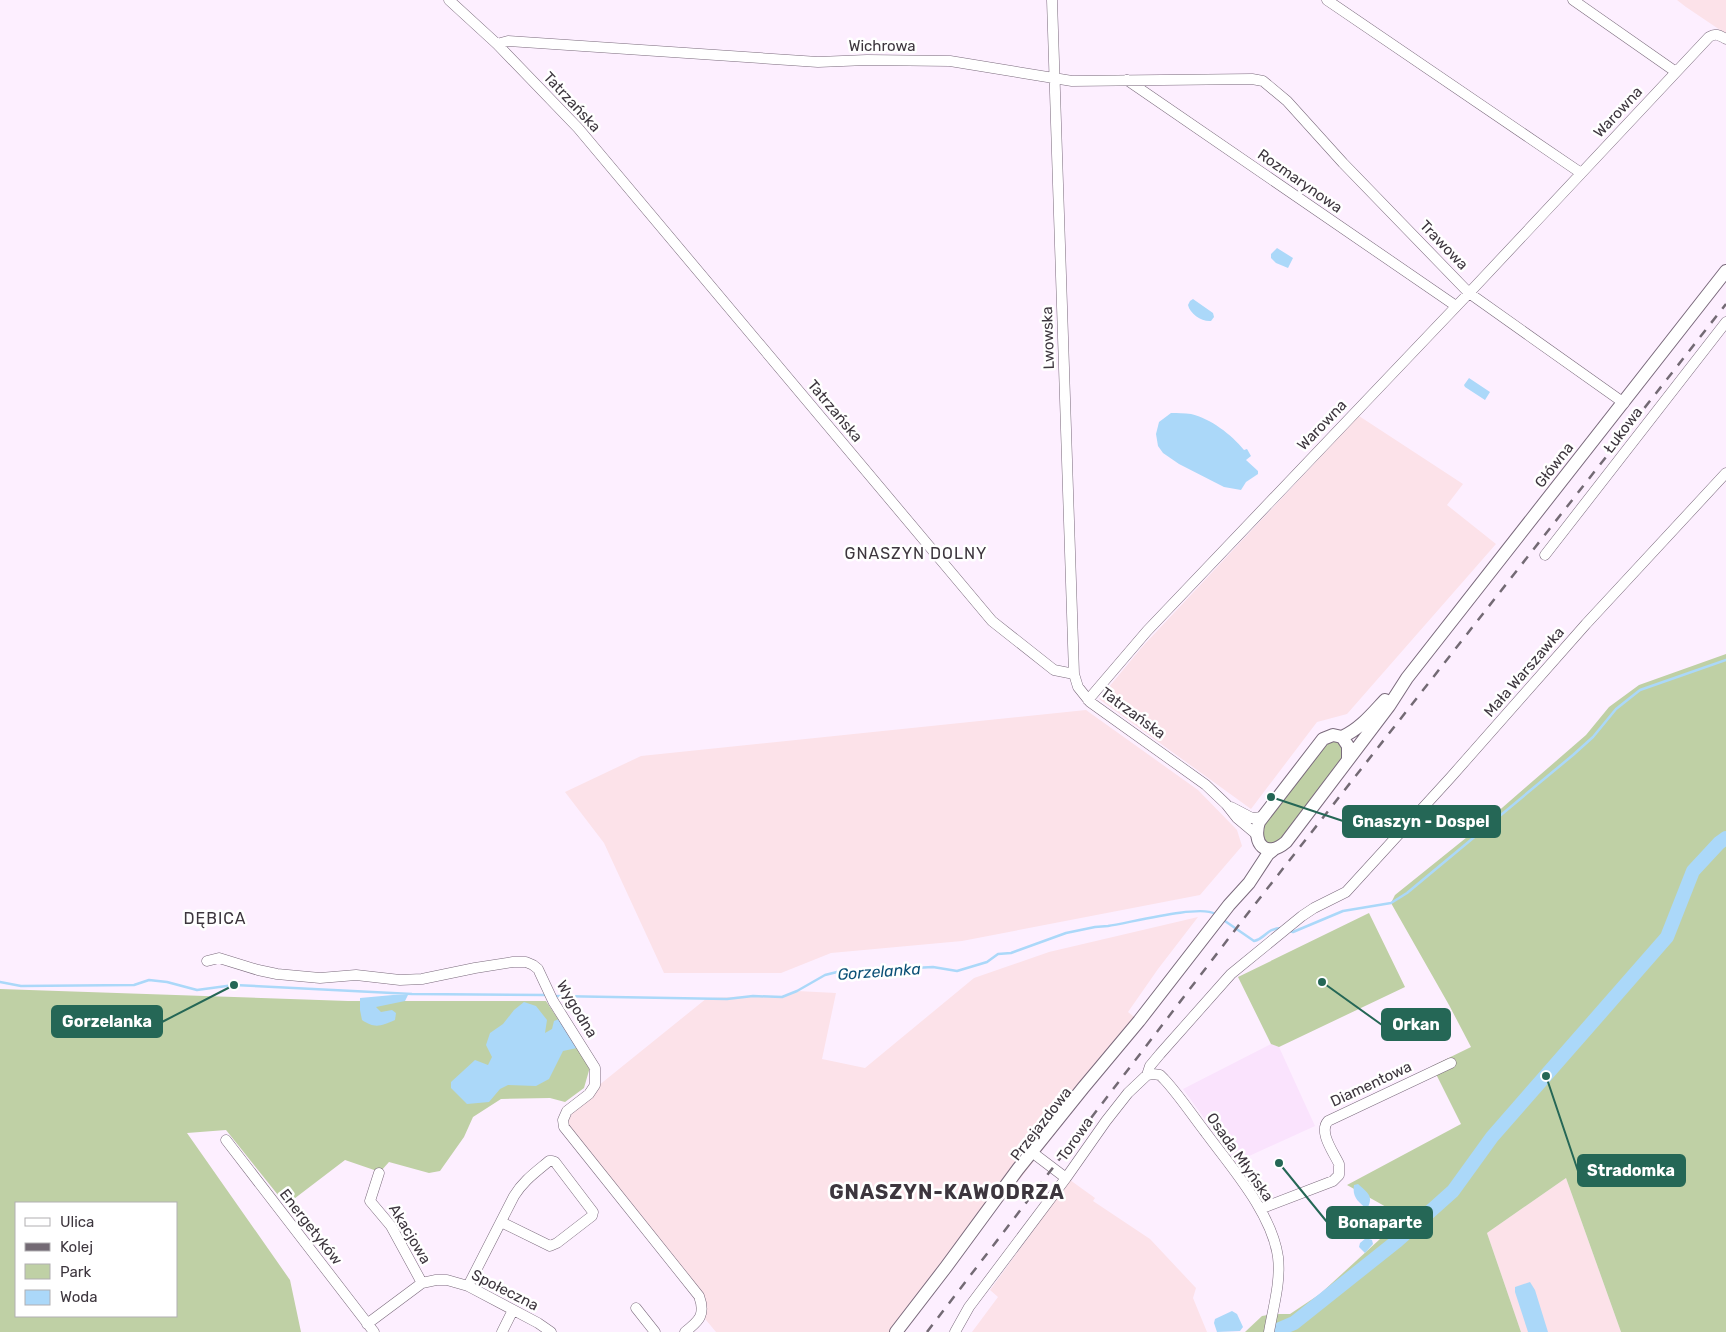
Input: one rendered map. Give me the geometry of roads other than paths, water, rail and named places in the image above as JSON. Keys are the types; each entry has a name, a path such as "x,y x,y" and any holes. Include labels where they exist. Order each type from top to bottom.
{"main road":[{"name":"Główna","path":"1263,817 1323,740 1333,735 1342,737 1351,733 1364,723 1407,678 1726,271"},
{"name":"Główna","path":"1273,850 1286,842 1389,706 1407,678"},
{"path":"1342,737 1348,746 1348,759"},
{"name":"Przejazdowa","path":"1232,902 1258,854 1259,822 1263,817"},
{"path":"1258,839 1268,850 1273,850"},
{"name":"Przejazdowa","path":"896,1332 1018,1169 1249,883 1268,854 1273,850"},
{"name":"Przejazdowa","path":"946,1267 978,1233 1089,1090 1119,1045"}],"street":[{"name":"Tatrzańska","path":"449,0 497,44 578,128 992,621 1054,670 1074,674 1078,687 1088,700 1206,786 1226,804 1258,839"},
{"name":"Lwowska","path":"1052,0 1074,674"},
{"path":"1327,0 1581,173"},
{"path":"1574,0 1676,72"},
{"name":"Warowna","path":"1088,700 1147,631 1708,37 1714,34 1726,39"},
{"name":"Wichrowa","path":"497,44 508,41 818,62 867,60 950,61 1055,79 1072,80 1252,79 1265,82"},
{"name":"Rozmarynowa","path":"1128,80 1456,306"},
{"name":"Trawowa","path":"1265,82 1287,101 1350,170 1469,292 1624,403"},
{"name":"Łukowa","path":"1545,555 1726,322"},
{"name":"Mała Warszawka","path":"1346,892 1451,777 1586,624 1726,473"},
{"name":"Tatrzańska","path":"1226,804 1252,818 1263,817"},
{"name":"Torowa","path":"955,1332 969,1307 1128,1092 1142,1077 1147,1075 1150,1066 1231,974 1281,932 1314,908 1346,892"},
{"name":"Wygodna","path":"207,961 219,958 252,969 277,974 320,978 356,975 400,980 422,980 513,962 526,962 533,965 538,969 552,1001 594,1068 595,1085 589,1094 567,1111 563,1120 564,1127 699,1296 702,1308 700,1320 685,1332"},
{"name":"Diamentowa","path":"1260,1209 1337,1178 1340,1170 1339,1164 1324,1128 1328,1121 1451,1063"},
{"name":"Osada Młyńska","path":"1147,1075 1160,1076 1174,1090 1260,1209 1278,1256 1278,1272 1270,1328"},
{"name":"Energetyków","path":"226,1140 370,1328"},
{"path":"1037,1156 1066,1178"},
{"path":"468,1286 501,1222 519,1188 552,1160 592,1208 593,1212 592,1216 557,1244 550,1246 501,1222"},
{"name":"Akacjowa","path":"379,1173 370,1200 391,1226 422,1283"},
{"name":"Społeczna","path":"370,1328 422,1283 447,1280 468,1286 551,1332"},
{"path":"636,1308 655,1332"},
{"path":"502,1332 513,1310"}],"water":[{"path":"1277,248 1293,258 1288,268 1276,263 1271,258 1271,254"},
{"path":"1193,299 1213,313 1214,317 1211,321 1200,319 1191,311 1188,305"},
{"path":"1469,378 1490,392 1485,400 1465,387 1464,385"},
{"path":"1171,413 1198,416 1220,428 1244,450 1247,449 1251,456 1246,460 1258,471 1258,474 1246,482 1241,490 1224,487 1179,464 1163,453 1158,446 1156,434 1159,422"},
{"path":"408,995 405,1001 376,1007 381,1012 392,1010 396,1013 395,1020 374,1026 362,1020 360,998"},
{"path":"524,1002 536,1006 547,1020 545,1033 552,1029 554,1021 559,1019 577,1048 563,1051 549,1079 536,1086 508,1085 500,1089 489,1102 467,1104 451,1088 451,1082 475,1060 488,1065 492,1057 486,1045 490,1033 503,1024 514,1010"},
{"path":"1358,1184 1369,1195 1370,1201 1367,1209 1355,1196 1354,1185"},
{"path":"1366,1238 1372,1240 1373,1244 1365,1253 1359,1247 1360,1243"},
{"path":"1530,1282 1535,1290 1548,1332 1528,1332 1515,1287"},
{"path":"1232,1311 1237,1314 1243,1327 1240,1331 1217,1332 1214,1323 1215,1319"}],"waterway":[{"path":"1290,931 1293,932 1343,911 1391,903 1407,893 1573,755 1593,737 1616,709 1640,690 1726,660"},
{"path":"1273,1332 1294,1323 1397,1241 1453,1191 1492,1137 1667,937 1693,871 1726,838"},
{"name":"Gorzelanka","path":"555,996 727,999 753,996 782,997 825,975 837,972 933,967 957,971 987,962 998,954 1011,953 1066,933 1195,911 1215,914"},
{"path":"1222,919 1254,941 1269,931 1283,928"},
{"name":"Gorzelanka","path":"0,982 21,986 134,985 149,980 167,982 197,990 234,985 412,994 546,995"}],"railway":[{"path":"927,1332 1245,917 1726,304"}],"place":[{"name":"Gnaszyn - Dospel","path":"1271,797"},
{"name":"Orkan","path":"1322,982"},
{"name":"Gorzelanka","path":"234,985"},
{"name":"Stradomka","path":"1546,1076"},
{"name":"Bonaparte","path":"1279,1163"}],"district":[{"name":"GNASZYN DOLNY","path":"916,553"},
{"name":"DĘBICA","path":"215,918"},
{"name":"GNASZYN-KAWODRZA","path":"947,1192"}]}
